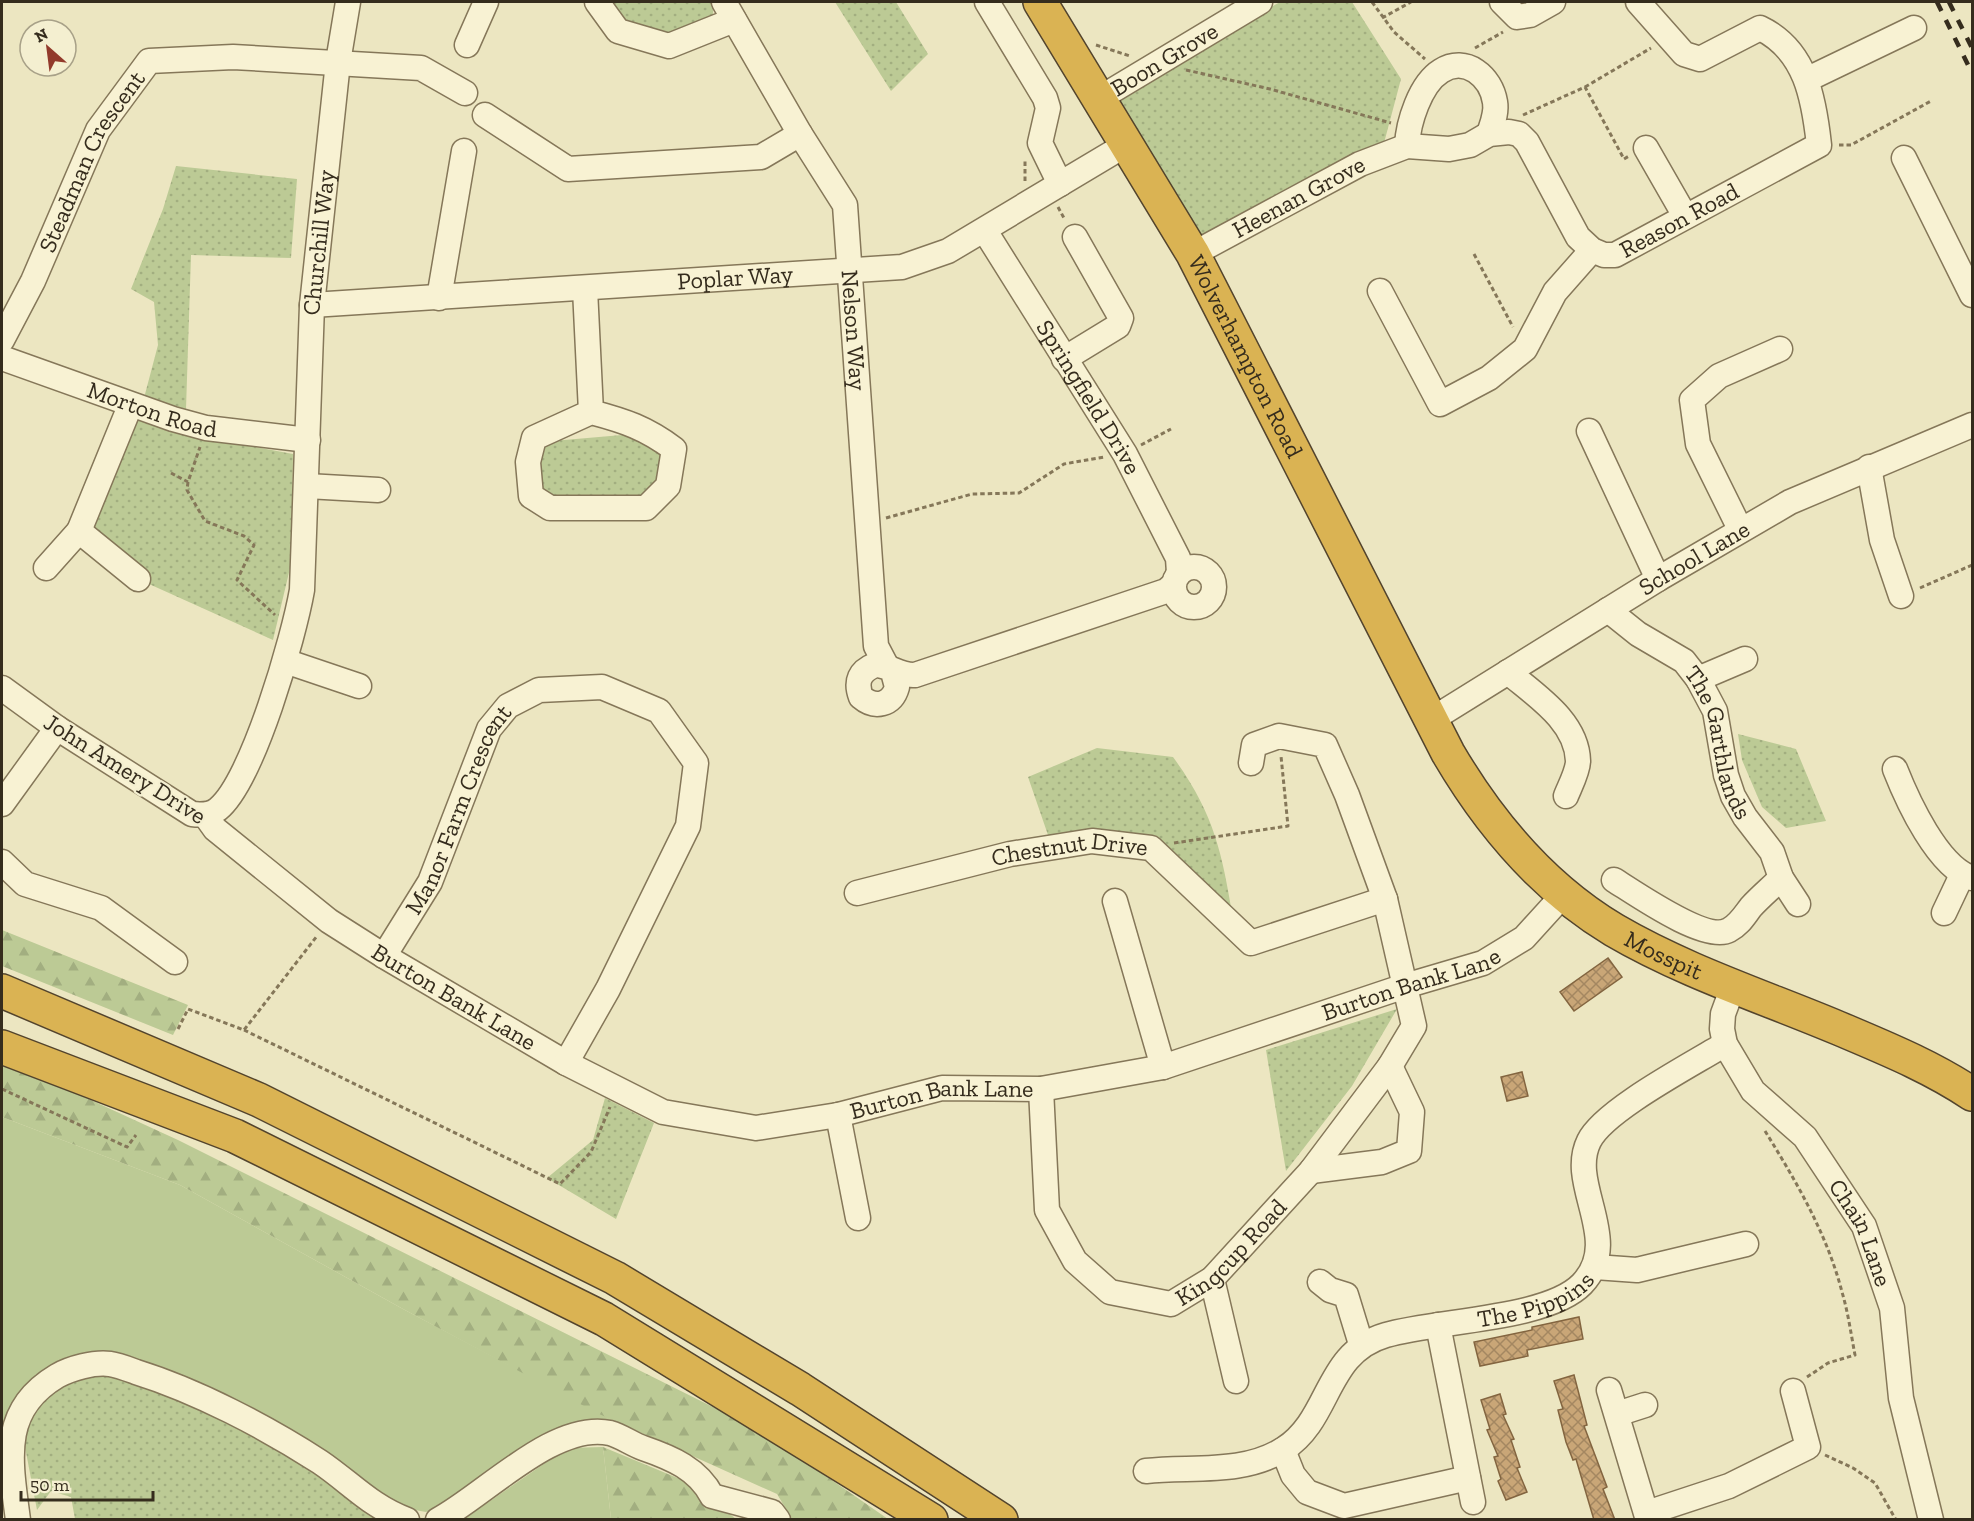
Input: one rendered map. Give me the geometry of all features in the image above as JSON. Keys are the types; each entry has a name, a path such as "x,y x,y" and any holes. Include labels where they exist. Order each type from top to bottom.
{"highway":[{"name":"Wolverhampton Road","path":"1040,2 1193,254 1431,720"},
{"name":"Mosspit","path":"1431,720 1453,762 1515,848 1564,894 1612,928 1640,944 1922,1064 1972,1094"},
{"path":"2,991 260,1100 615,1278 800,1389 1001,1520"},
{"path":"2,1047 235,1136 604,1319 931,1520"}],"street":[{"name":"Churchill Way","path":"205,815 216,812 226,802 248,760 285,661 296,624 302,590 312,305 338,62 348,2"},
{"path":"467,45 486,2"},
{"name":"Nelson Way","path":"597,2 618,30 669,46 729,11 800,134 845,205 876,646 890,669"},
{"path":"987,2 1045,98 1048,108 1040,143 1055,188"},
{"name":"Boon Grove","path":"1100,98 1153,64 1260,2"},
{"path":"1510,9 1530,15 1553,2"},
{"path":"1638,2 1684,54 1700,59 1760,28 1782,41 1808,79 1816,111 1819,145"},
{"path":"1808,79 1914,28"},
{"name":"Steadman Crescent","path":"2,340 33,281 98,130 149,61 233,57 338,62"},
{"path":"338,62 420,68 465,93"},
{"path":"1407,136 1418,100 1448,68 1476,70 1484,78 1495,102 1489,134 1519,134 1527,142 1578,237 1592,250"},
{"path":"485,115 568,169 761,157 800,134"},
{"name":"Heenan Grove","path":"1193,254 1360,164 1407,136 1449,149 1470,145 1489,134"},
{"name":"Poplar Way","path":"312,305 902,267 927,260 985,231 1127,144"},
{"name":"Reason Road","path":"1380,291 1440,404 1489,378 1525,350 1555,292 1592,250 1604,255 1615,255 1819,145"},
{"path":"1646,148 1686,216"},
{"path":"439,298 464,151"},
{"path":"1904,158 1972,295"},
{"name":"Springfield Drive","path":"890,669 904,676 915,675 1166,591 1176,579 1178,558 1132,450 1064,359 985,231"},
{"path":"1064,359 1118,326 1121,318 1075,237"},
{"path":"585,289 591,412"},
{"path":"1740,529 1698,444 1692,400 1719,376 1780,349"},
{"name":"Morton Road","path":"2,358 130,406 206,428 308,440"},
{"path":"46,568 78,531 130,406"},
{"path":"591,412 627,421 650,431 674,449 668,486 646,508 550,508 531,496 528,462 534,438 591,412"},
{"name":"School Lane","path":"1431,720 1740,529 1790,502 1972,425"},
{"path":"1589,431 1658,579"},
{"path":"1869,467 1881,540 1901,596"},
{"path":"307,486 378,490"},
{"path":"78,531 138,579"},
{"name":"The Garthlands","path":"1608,610 1638,634 1684,661 1698,679 1715,711 1726,775 1733,796 1745,817 1772,852 1781,878 1798,904"},
{"path":"1698,679 1745,658"},
{"path":"285,661 359,686"},
{"path":"1508,672 1554,710 1571,735 1578,761 1566,796"},
{"name":"Manor Farm Crescent","path":"384,956 430,882 489,729 508,706 539,690 603,687 659,711 696,763 688,826 622,960 566,1063"},
{"name":"John Amery Drive","path":"2,688 57,728 192,814 205,815 215,829 329,921"},
{"path":"2,804 57,728"},
{"path":"1251,763 1254,745 1279,736"},
{"name":"Kingcup Road","path":"1041,1089 1047,1210 1075,1262 1110,1292 1171,1304 1212,1280 1311,1171 1390,1066 1414,1026 1384,899 1347,795 1325,745 1279,736"},
{"path":"1895,769 1933,844 1967,877 1944,913"},
{"name":"Chestnut Drive","path":"857,893 1010,854 1092,841 1150,848 1251,943 1384,899"},
{"path":"2,862 25,884 101,908 175,962"},
{"path":"1614,880 1661,910 1715,933 1728,932 1781,878"},
{"name":"Burton Bank Lane","path":"329,921 566,1063 663,1112 756,1128 838,1115 942,1088 1041,1089 1163,1067 1405,986 1483,963 1524,938 1564,894"},
{"path":"1115,901 1163,1067"},
{"name":"Chain Lane","path":"1734,984 1723,1014 1722,1029 1725,1044 1753,1090 1806,1137 1864,1227 1892,1308 1901,1398 1931,1520"},
{"name":"The Pippins","path":"1146,1471 1178,1468 1233,1468 1283,1450 1305,1428 1335,1375 1361,1344 1387,1334 1533,1307 1564,1297 1581,1285 1595,1267 1598,1245 1596,1219 1584,1166 1588,1141 1602,1124 1624,1107 1725,1044"},
{"path":"1311,1171 1382,1162 1409,1151 1412,1112 1390,1066"},
{"path":"838,1115 858,1218"},
{"path":"1595,1267 1637,1270 1746,1244"},
{"path":"1212,1280 1236,1381"},
{"path":"1320,1282 1329,1290 1346,1295 1361,1344"},
{"path":"1438,1325 1473,1502"},
{"path":"18,1520 9,1435 21,1407 37,1387 68,1370 110,1364 157,1379 281,1439 321,1463 369,1501 406,1520"},
{"path":"1610,1390 1647,1516 1728,1486 1808,1448 1793,1390"},
{"path":"1617,1414 1645,1405"},
{"path":"438,1520 457,1510 546,1445 579,1435 609,1433 669,1456 704,1480 712,1496 772,1512 777,1520"},
{"path":"1283,1450 1293,1475 1307,1492 1344,1506 1468,1478"}],"path":[{"path":"1372,2 1394,33 1448,68 1462,56 1514,26 1510,9"},
{"path":"1382,18 1411,2"},
{"path":"1059,33 1153,64 1270,89 1407,136"},
{"path":"1495,102 1520,116 1585,87 1669,38"},
{"path":"1585,87 1624,159 1646,148"},
{"path":"1819,145 1851,144 1931,101"},
{"path":"1055,188 1075,237"},
{"path":"1474,254 1525,350"},
{"path":"206,428 188,482 188,490 205,521 244,536 254,545 237,580 275,616 296,624"},
{"path":"867,523 972,494 1019,493 1064,464 1132,450 1171,429"},
{"path":"171,473 188,482"},
{"path":"1901,596 1972,565"},
{"path":"1150,848 1193,839 1288,826 1279,736"},
{"path":"244,1030 329,921"},
{"path":"178,1029 188,1009 244,1030 560,1184 591,1152 618,1089"},
{"path":"2,1089 127,1147 136,1135"},
{"path":"1753,1090 1754,1113 1797,1183 1824,1241 1842,1291 1855,1355 1828,1363 1810,1374 1793,1390"},
{"path":"1808,1448 1853,1467 1875,1483 1896,1520"}],"green space":[{"path":"604,2 713,2 713,16 664,36 624,25"},
{"path":"835,2 896,2 928,54 891,91"},
{"path":"1280,2 1352,2 1401,79 1384,143 1199,242 1109,100"},
{"path":"176,166 297,179 291,258 191,255 186,409 144,398 158,345 154,302 131,289 163,209"},
{"path":"129,418 191,435 293,454 291,564 273,640 149,584 88,529"},
{"path":"622,435 654,439 667,450 662,479 646,500 550,508 536,490 541,442"},
{"path":"1738,734 1796,749 1826,821 1786,828 1762,807 1742,760"},
{"path":"1097,748 1173,757 1187,777 1207,815 1225,873 1233,919 1128,835 1048,835 1028,777"},
{"path":"2,930 188,1005 173,1035 2,966"},
{"path":"1397,1009 1352,1086 1286,1171 1266,1050"},
{"path":"2,1064 56,1084 178,1140 761,1431 888,1519 792,1519 777,1494 597,1413 403,1309 180,1185 2,1117"},
{"path":"605,1098 654,1123 616,1219 547,1178 593,1140"},
{"path":"2,1117 180,1185 403,1309 615,1421 554,1433 459,1498 426,1512 393,1506 36,1374 2,1433"},
{"path":"118,1353 320,1449 395,1519 75,1519 71,1497 51,1491 37,1510 25,1447 2,1453 2,1433 36,1374 74,1357"},
{"path":"603,1447 611,1519 452,1520 474,1512 567,1448"},
{"path":"603,1447 692,1484 736,1519 611,1519"}],"building":[{"path":"1608,958 1622,977 1574,1011 1560,992"},
{"path":"1522,1072 1528,1096 1507,1101 1501,1077"},
{"path":"1579,1317 1583,1339 1527,1350 1528,1356 1480,1366 1474,1342"},
{"path":"1574,1375 1587,1425 1584,1426 1607,1487 1603,1489 1615,1520 1594,1520 1576,1459 1573,1460 1566,1442 1558,1410 1563,1409 1554,1381"},
{"path":"1500,1394 1506,1414 1503,1415 1514,1439 1511,1440 1520,1467 1517,1468 1527,1492 1506,1500 1498,1481 1501,1479 1494,1457 1498,1456 1487,1430 1490,1429 1481,1400"}],"railway":[{"path":"1937,2 1972,73"},
{"path":"1949,2 1972,48"}]}
